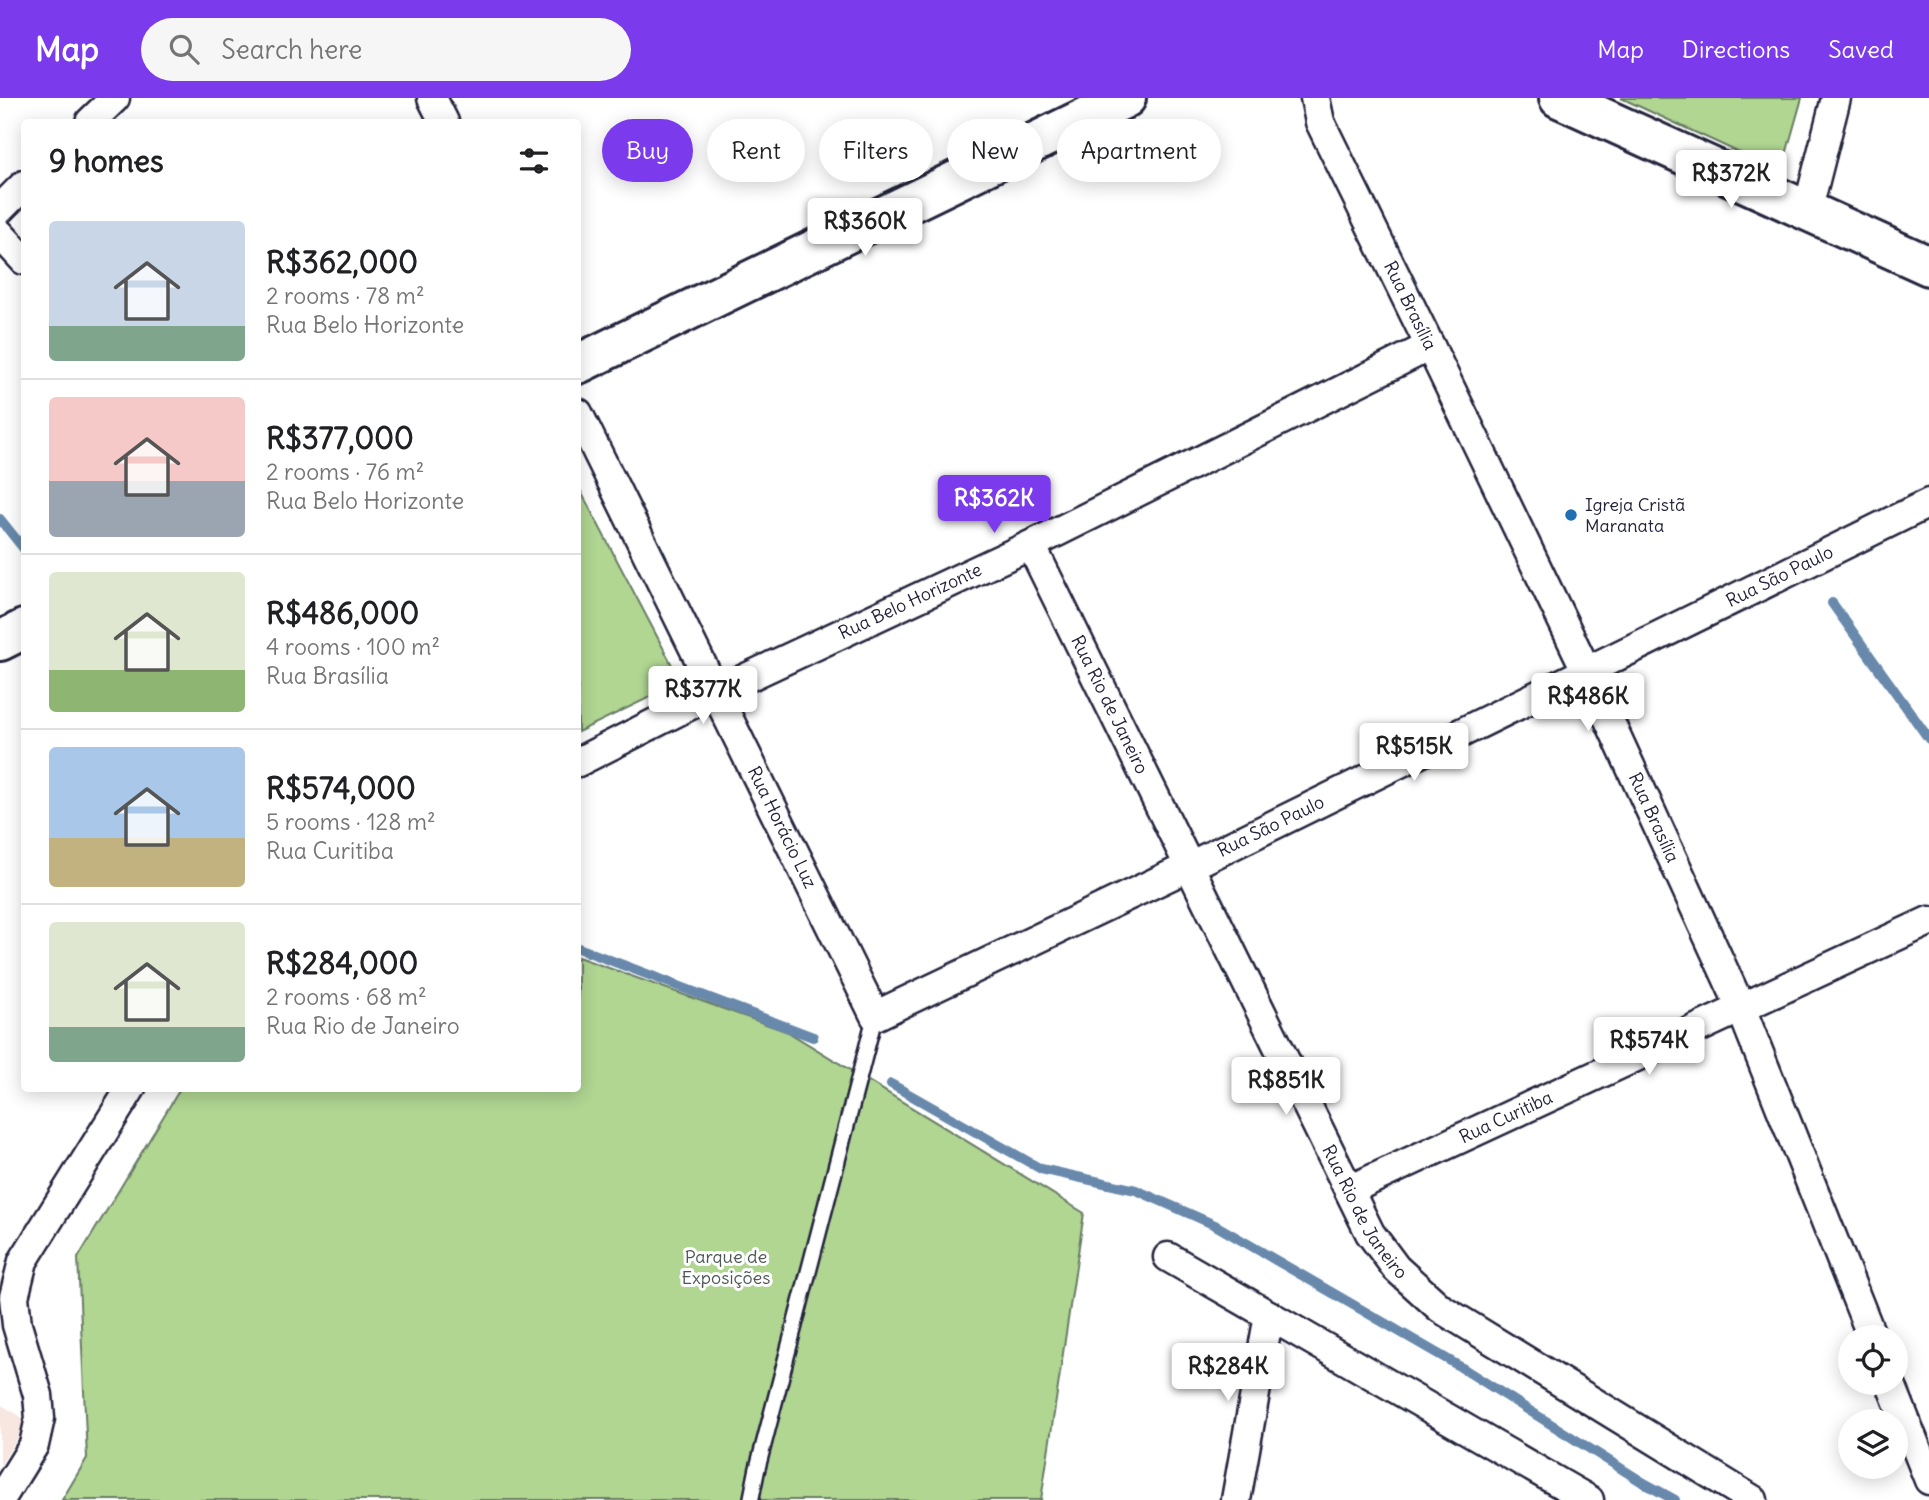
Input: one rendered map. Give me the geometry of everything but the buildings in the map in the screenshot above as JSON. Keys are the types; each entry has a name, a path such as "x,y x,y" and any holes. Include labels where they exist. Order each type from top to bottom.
{"street":[{"path":"93,119 115,98"},
{"path":"432,98 442,119"},
{"path":"581,363 1126,98"},
{"path":"1559,98 1929,266"},
{"path":"1807,212 1836,98"},
{"name":"Rua Brasília","path":"1323,106 1430,346 1587,671 1741,1008 1867,1325"},
{"path":"0,209 21,188"},
{"path":"0,234 21,257"},
{"name":"Rua Belo Horizonte","path":"581,760 714,692 1031,545 1430,346"},
{"name":"Rua Horácio Luz","path":"581,419 876,1016"},
{"name":"Rua São Paulo","path":"876,1016 1190,866 1929,503"},
{"name":"Rua Rio de Janeiro","path":"1031,545 1370,1233 1396,1268 1440,1308 1753,1500"},
{"path":"0,641 21,630"},
{"name":"Rua Curitiba","path":"1349,1190 1929,921"},
{"path":"0,1500 34,1444 40,1418 38,1395 17,1325 14,1297 23,1261 129,1092"},
{"path":"1168,1256 1556,1490 1589,1500"},
{"path":"1236,1500 1269,1315"},
{"path":"1895,1395 1929,1480"}],"lane":[{"path":"751,1500 876,1016"}],"shaded area":[{"path":"0,1404 28,1421 0,1466"}],"green space":[{"path":"1621,98 1802,98 1781,172"},
{"path":"581,492 681,682 581,731"},
{"name":"Parque de Exposições","path":"581,958 788,1032 1084,1213 1041,1500 62,1500 87,1458 78,1258 178,1092 581,1092"}],"waterway":[{"path":"0,519 21,545"},
{"path":"1832,603 1929,739"},
{"path":"581,949 813,1037"},
{"path":"891,1084 1041,1169 1136,1190 1215,1225 1459,1366 1675,1500"}],"place":[{"name":"Igreja Cristã Maranata","path":"1571,515"}]}
